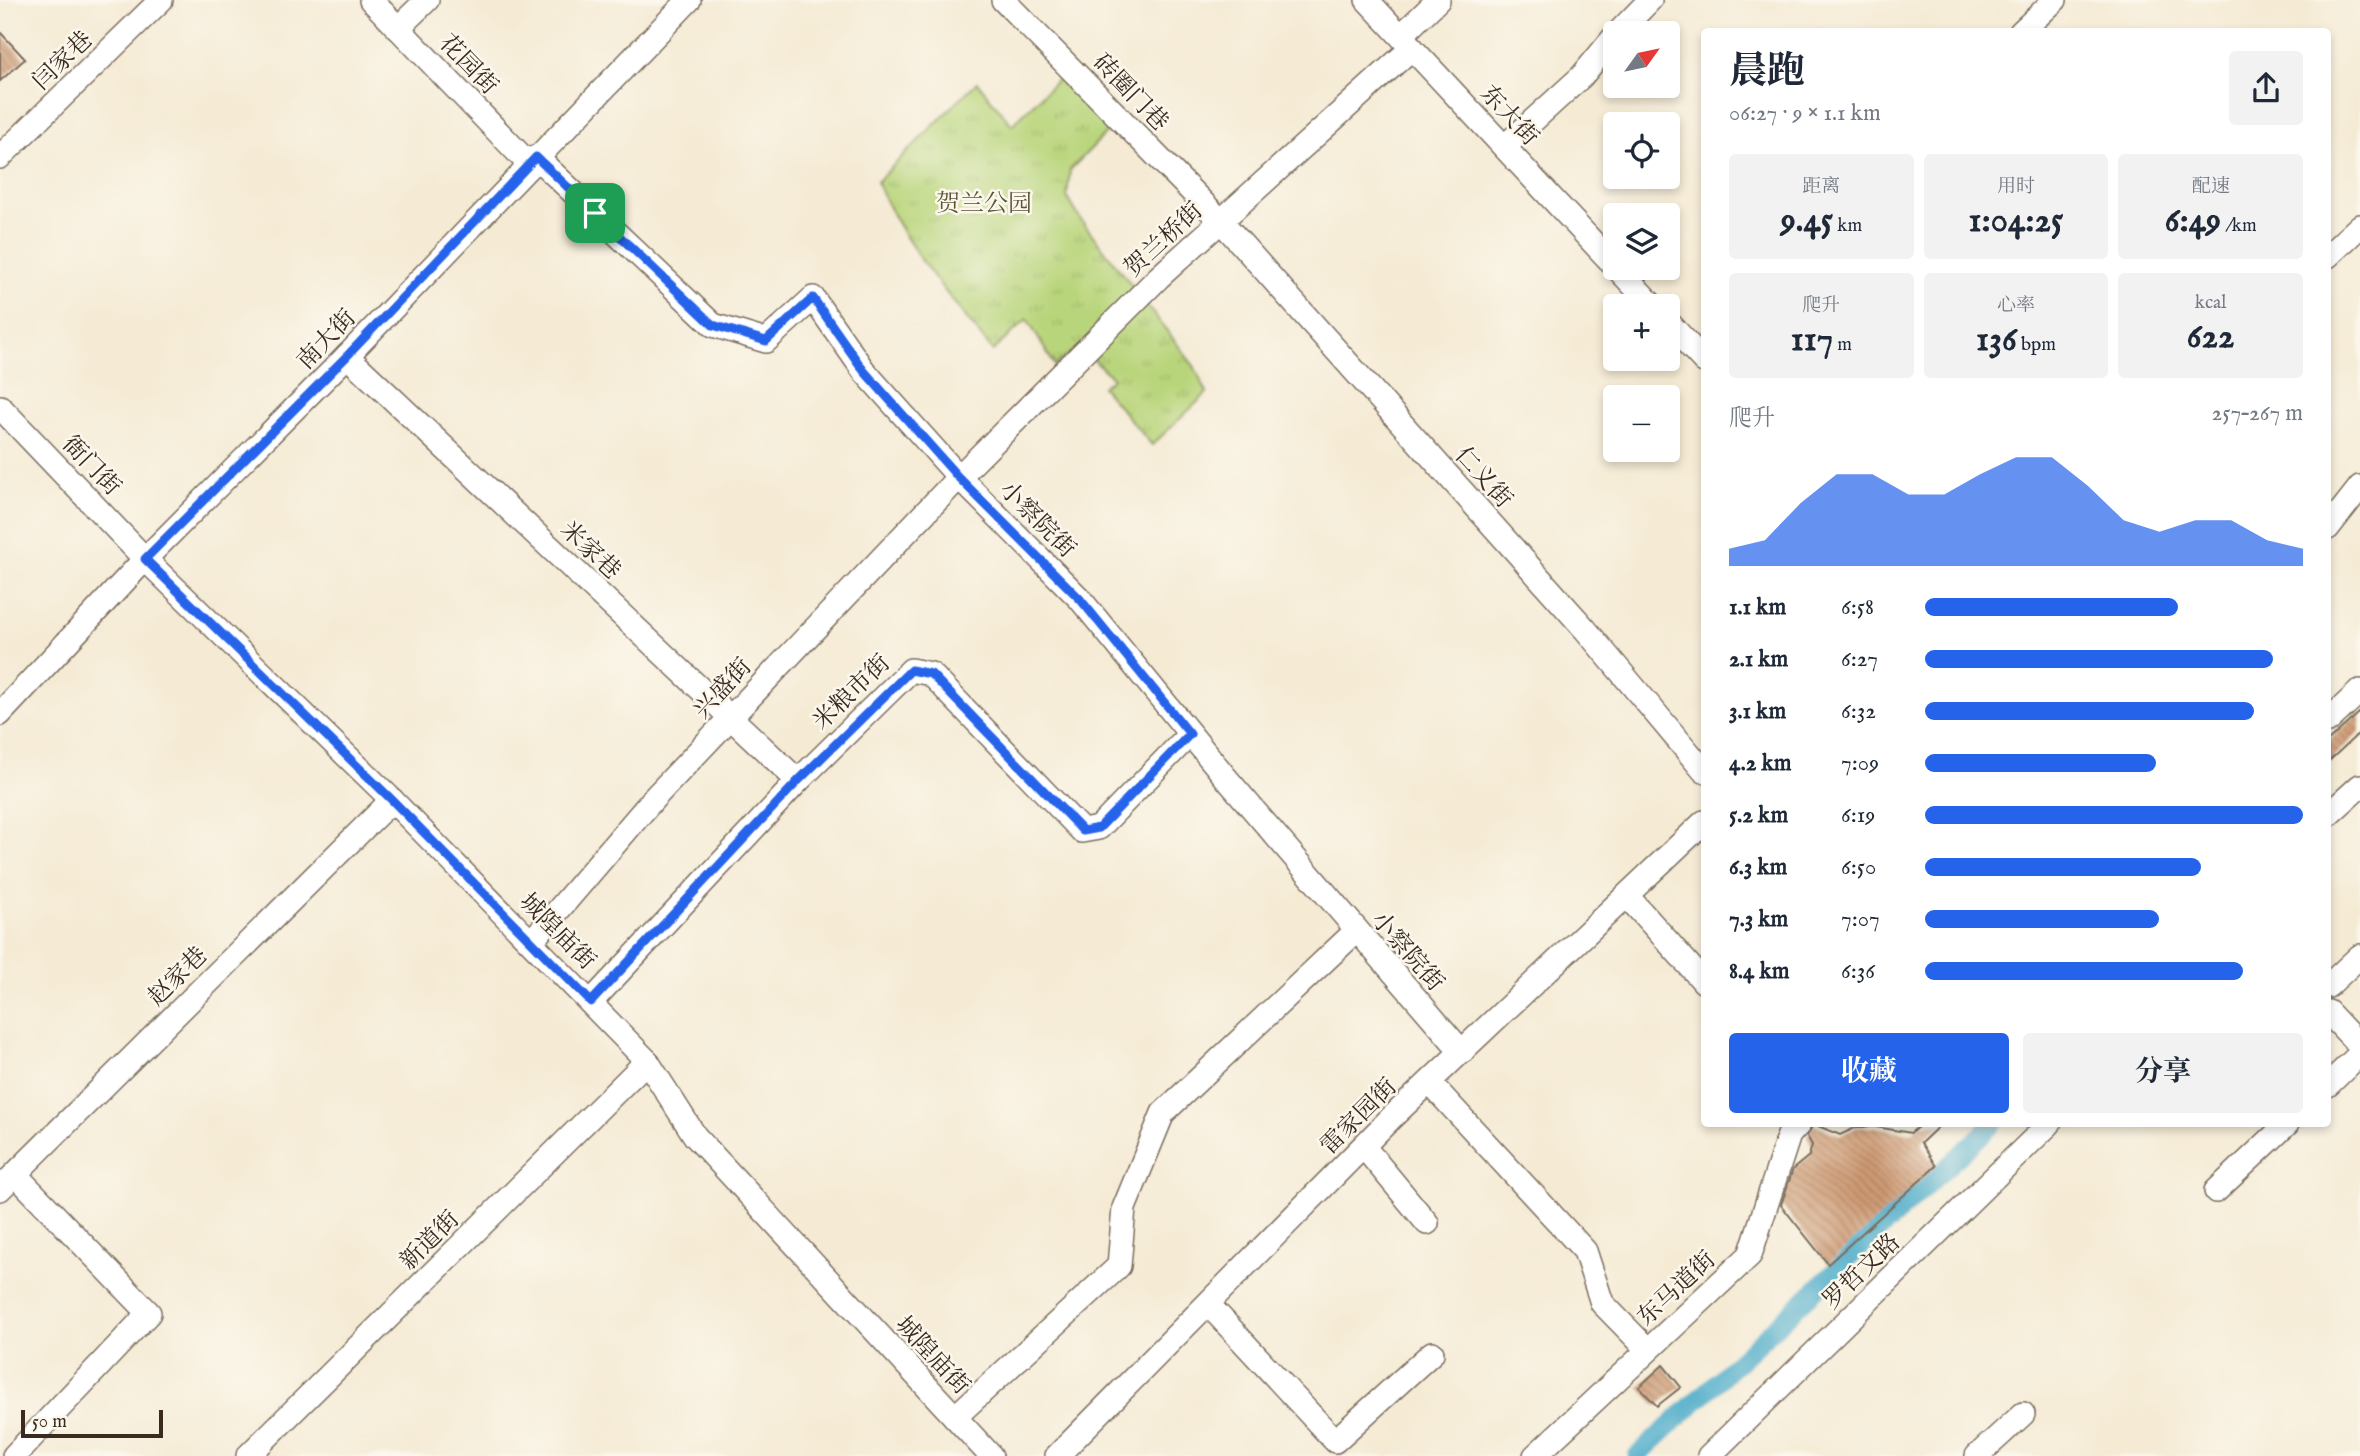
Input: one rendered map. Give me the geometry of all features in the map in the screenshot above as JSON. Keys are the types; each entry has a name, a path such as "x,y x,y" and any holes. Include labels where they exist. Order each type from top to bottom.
{"street":[{"name":"闫家巷","path":"0,157 161,0"},
{"name":"花园街","path":"371,0 532,161"},
{"path":"398,28 427,0"},
{"name":"南大街","path":"0,714 145,559 347,356 689,0"},
{"name":"砖圈门巷","path":"1003,0 1221,221"},
{"name":"东大街","path":"1367,0 1603,253"},
{"name":"贺兰桥街","path":"958,477 1159,276 1221,221 1406,42 1438,0"},
{"path":"1630,21 1650,0"},
{"path":"2025,28 2054,0"},
{"path":"1504,147 1582,76 1603,51"},
{"name":"小察院街","path":"532,161 713,325 766,341 813,298 864,371 958,477 1080,599 1356,931 1462,1052"},
{"name":"仁义街","path":"1221,221 1585,629 1701,767"},
{"path":"2331,253 2360,226"},
{"name":"东大街","path":"1628,280 1642,294"},
{"path":"1680,331 1700,347"},
{"name":"米家巷","path":"347,356 798,781"},
{"name":"衙门街","path":"0,407 145,559"},
{"name":"兴盛街","path":"531,942 655,797 958,477"},
{"path":"2331,524 2360,487"},
{"name":"城隍庙街","path":"145,559 392,800 647,1061 695,1136 991,1456"},
{"name":"米粮市街","path":"591,1002 798,781 911,670 931,674 1083,831 1099,828 1190,734"},
{"path":"2331,718 2360,691"},
{"path":"2331,812 2360,786"},
{"name":"赵家巷","path":"8,1182 392,800"},
{"name":"雷家园街","path":"1057,1456 1364,1147 1701,825"},
{"path":"1627,896 1701,979"},
{"path":"955,1417 1119,1266 1124,1208 1163,1114 1356,931"},
{"path":"2331,983 2360,956"},
{"path":"2331,1015 2360,1046"},
{"path":"2331,1082 2360,1054"},
{"name":"新道街","path":"247,1456 647,1061"},
{"path":"1430,1083 1585,1251 1602,1303 1648,1350"},
{"name":"东马道街","path":"1535,1456 1750,1255 1789,1135 1796,1127"},
{"name":"罗哲文路","path":"1709,1456 2046,1127"},
{"path":"2216,1191 2284,1127"},
{"path":"1364,1147 1427,1223"},
{"path":"0,1443 14,1456 149,1313 8,1182"},
{"path":"1208,1304 1335,1441 1432,1353"},
{"path":"1977,1456 2023,1414"}],"green space":[{"name":"贺兰公园","path":"1061,76 1114,125 1070,170 1067,197 1081,220 1194,366 1207,393 1152,445 1102,387 1113,378 1079,346 1055,366 1027,319 993,351 914,249 900,228 877,182 977,82 1012,125"}],"building":[{"path":"0,32 25,59 0,81"},
{"path":"2360,712 2360,732 2331,759 2331,738"},
{"path":"1812,1127 1820,1127 1840,1135 1857,1127 1911,1133 1918,1127 1938,1127 1921,1143 1936,1166 1828,1264 1781,1205 1793,1169 1809,1156 1812,1145 1807,1136"},
{"path":"1663,1365 1681,1387 1657,1406 1639,1387"}],"waterway":[{"path":"1637,1456 1990,1127"}],"route":[{"path":"536,157 595,213 713,325 766,341 813,298 864,371 958,477 1080,599 1190,734 1099,828 1083,831 931,674 911,670 798,781 591,1002 392,800 145,559 347,356 536,157"}]}
